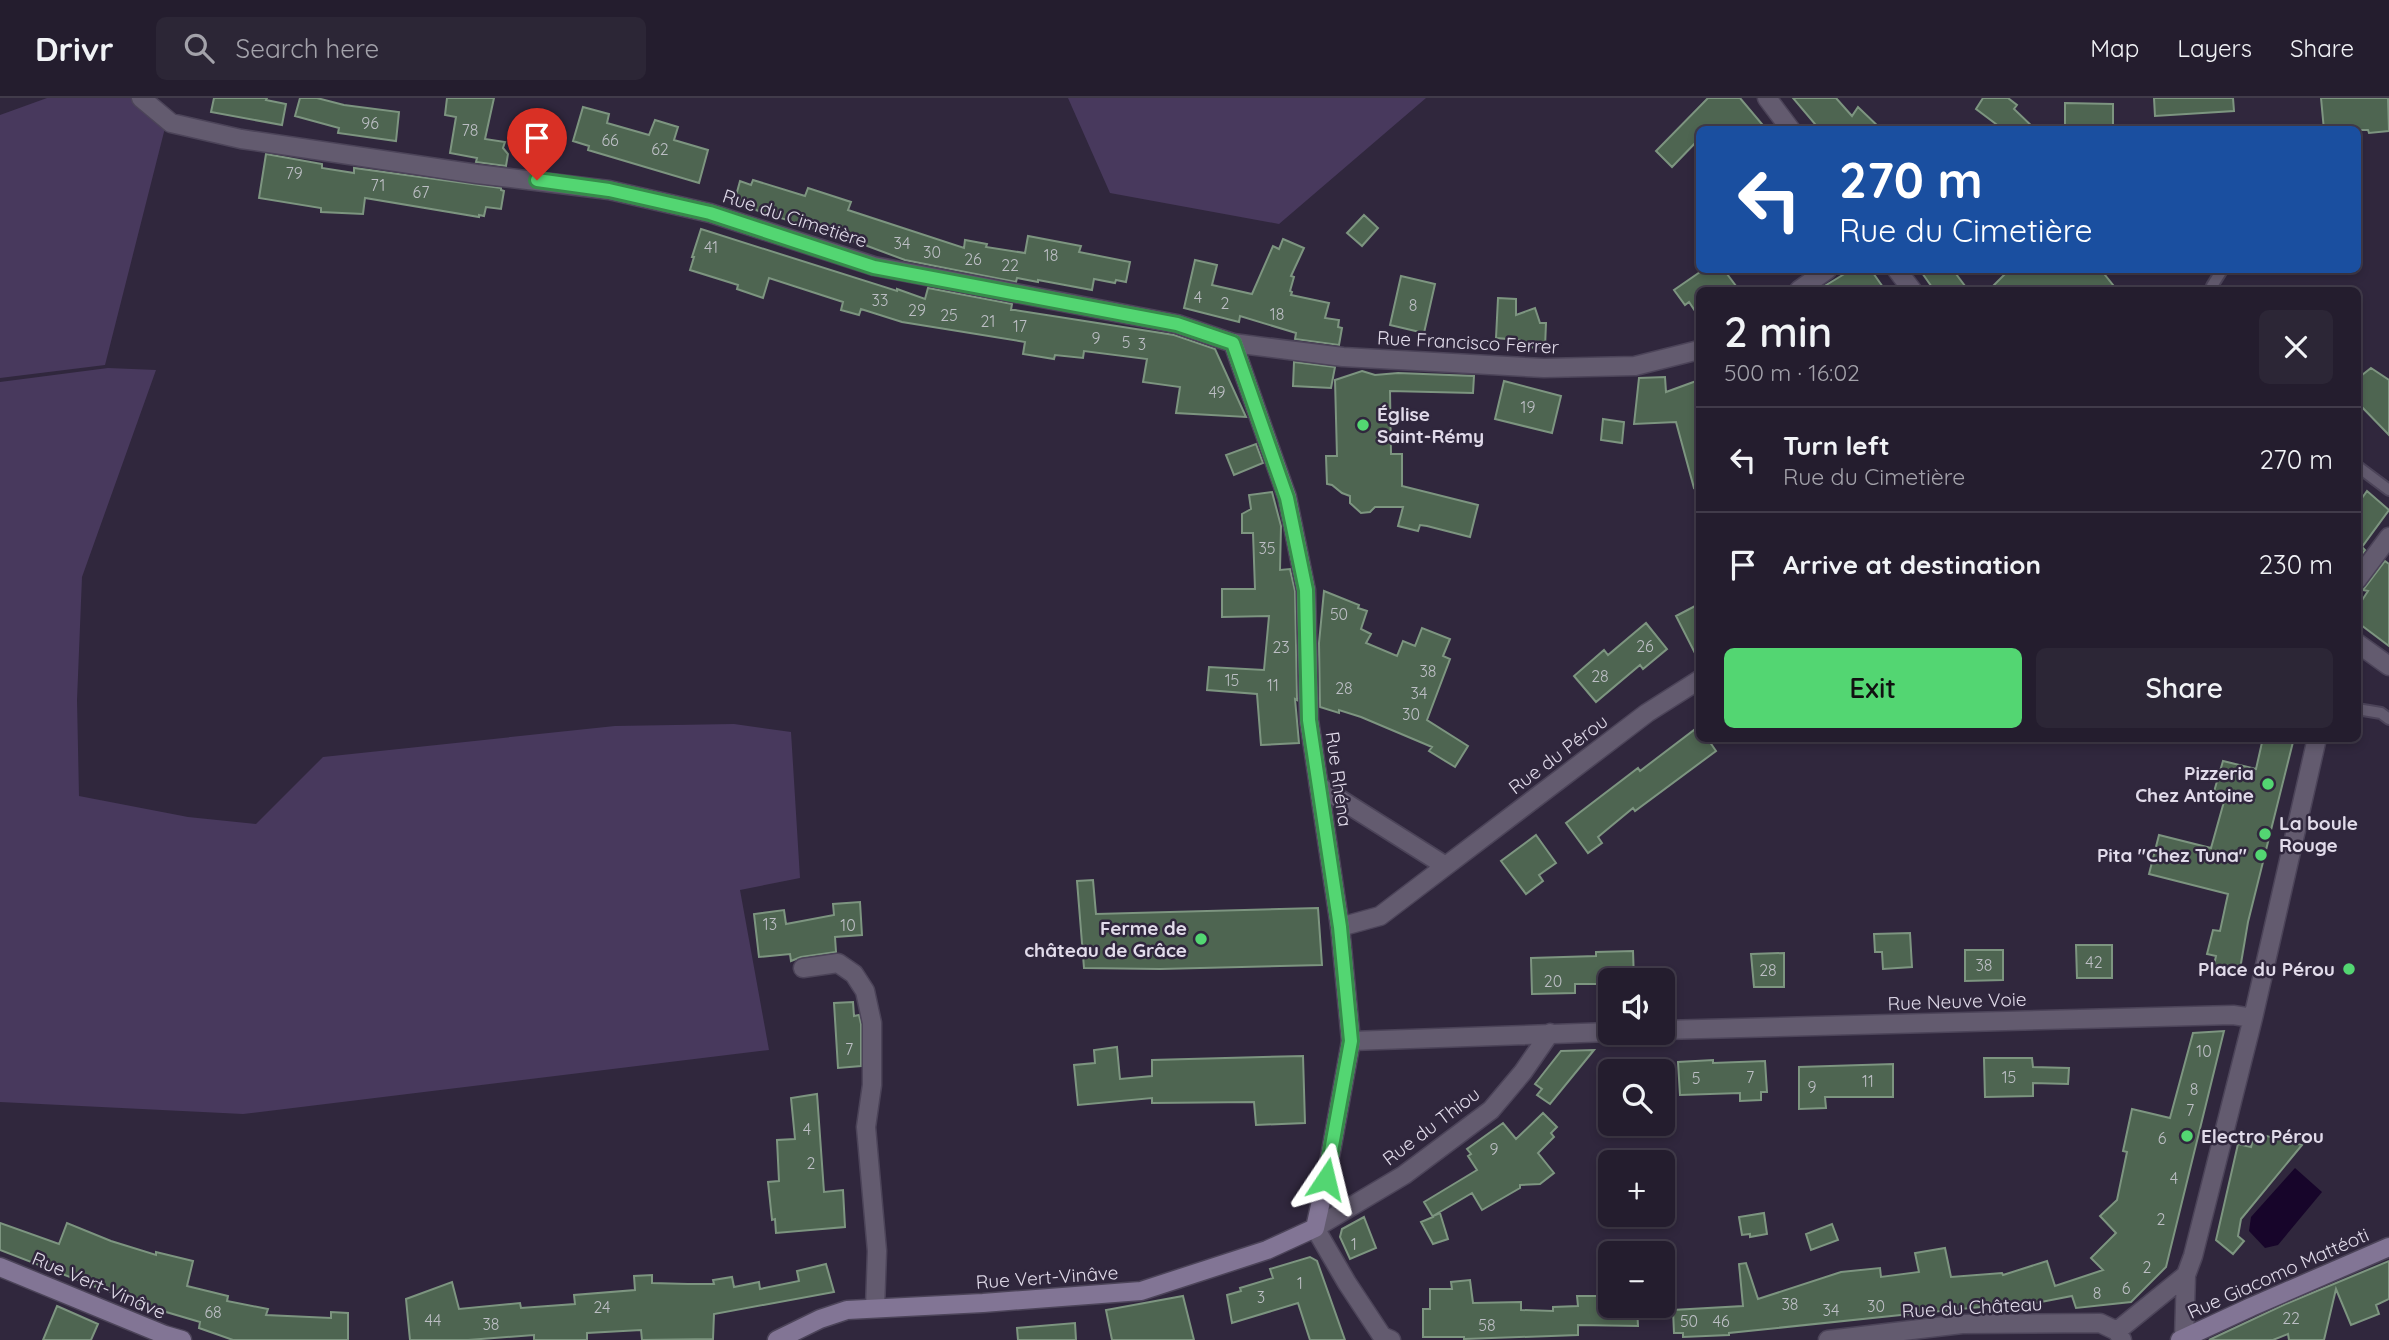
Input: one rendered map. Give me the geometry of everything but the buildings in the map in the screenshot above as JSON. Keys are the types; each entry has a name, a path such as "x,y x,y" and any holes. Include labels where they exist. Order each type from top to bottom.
{"street":[{"name":"Rue du Cimetière","path":"141,98 171,123 229,136 477,174 609,190 710,213 874,267 1177,324 1233,343"},
{"path":"1767,98 1788,126"},
{"path":"1803,287 1823,273"},
{"name":"Rue Francisco Ferrer","path":"1233,343 1343,357 1544,368 1635,366 1696,351"},
{"name":"Rue Rhéna","path":"1233,343 1287,498 1306,590 1309,720 1340,927 1351,1041 1315,1227"},
{"path":"2361,575 2389,537"},
{"path":"2361,646 2389,666"},
{"name":"Rue du Pérou","path":"1340,927 1380,916 1647,713 1696,682"},
{"path":"2182,1339 2186,1275 2253,1018 2316,742"},
{"path":"1319,786 1444,865"},
{"path":"803,968 838,963 854,974 865,991 872,1023 872,1085 866,1127 877,1251 875,1308"},
{"name":"Rue Neuve Voie","path":"1675,1030 2233,1015 2253,1018"},
{"path":"1351,1041 1598,1032"},
{"name":"Rue du Thiou","path":"1315,1227 1404,1175 1491,1110 1523,1072 1550,1033"},
{"path":"1315,1227 1382,1336 1391,1340"},
{"name":"Rue Vert-Vinâve","path":"785,1338 820,1319 847,1310 1142,1291 1267,1250 1315,1227"},
{"name":"Rue Giacomo Mattéoti","path":"2182,1339 2389,1247"},
{"name":"Rue Vert-Vinâve","path":"0,1266 182,1340"},
{"name":"Rue du Château","path":"1828,1340 1962,1324 2100,1323 2119,1335 2186,1275"}],"lane":[{"path":"2361,469 2389,490"},
{"path":"2361,710 2381,713 2389,719"}],"shaded area":[{"path":"47,98 135,98 166,124 105,365 0,378 0,115"},
{"path":"1068,98 1426,98 1279,224 1110,193"},
{"path":"108,368 156,370 82,577 77,700 79,796 188,817 256,824 323,757 615,726 734,724 791,732 800,878 740,890 769,1050 243,1114 0,1102 0,382"},
{"path":"2295,1168 2322,1192 2278,1245 2265,1248 2249,1231 2251,1217"}],"place":[{"name":"Église Saint-Rémy","path":"1363,425"},
{"name":"Pizzeria Chez Antoine","path":"2268,784"},
{"name":"La boule Rouge","path":"2265,834"},
{"name":"Pita \"Chez Tuna\"","path":"2261,855"},
{"name":"Ferme de château de Grâce","path":"1201,939"},
{"name":"Place du Pérou","path":"2349,969"},
{"name":"Electro Pérou","path":"2187,1136"}],"route":[{"path":"537,180 609,190 710,213 874,267 1177,324 1233,343 1287,498 1306,590 1309,720 1340,927 1351,1041 1326,1179"}]}
